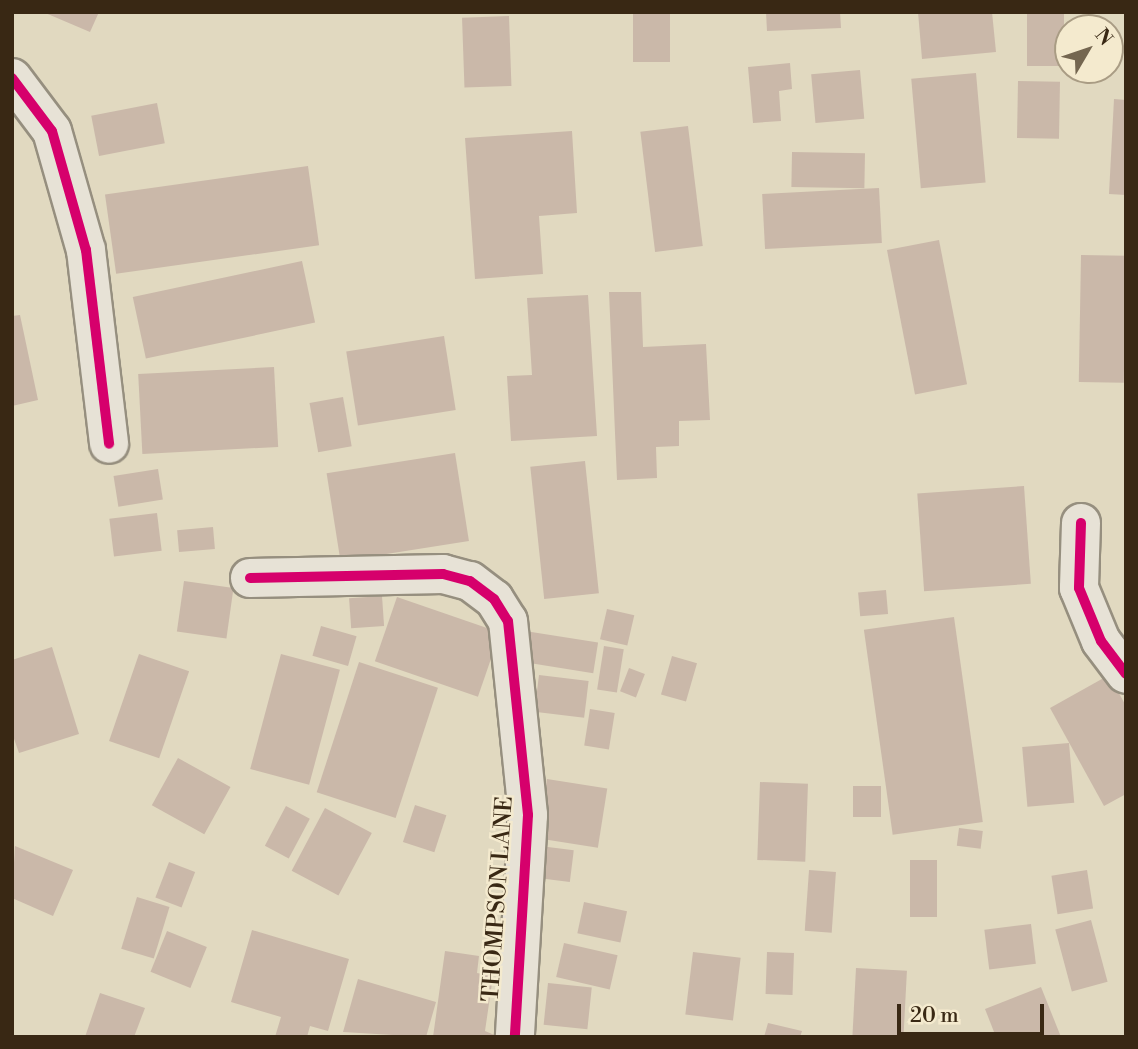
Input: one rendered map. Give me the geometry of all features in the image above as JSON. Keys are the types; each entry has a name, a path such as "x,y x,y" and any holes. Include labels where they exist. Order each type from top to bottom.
{"street":[{"path":"12,78 52,131 86,250 109,444"},
{"path":"1081,523 1079,588 1101,640 1126,674"},
{"name":"THOMPSON LANE","path":"250,578 443,574 470,581 494,599 508,621 528,815 514,1037"}],"building":[{"path":"43,12 99,12 90,32"},
{"path":"633,12 670,12 670,62 633,62"},
{"path":"766,12 840,12 841,28 767,31"},
{"path":"918,12 992,12 996,52 922,59"},
{"path":"1027,12 1064,12 1054,14 1054,66 1027,66"},
{"path":"509,16 511,86 464,88 462,18"},
{"path":"790,63 792,89 779,91 781,121 753,123 748,67"},
{"path":"860,70 864,119 815,123 811,74"},
{"path":"976,73 986,183 921,188 911,79"},
{"path":"1018,81 1060,84 1059,139 1017,138"},
{"path":"1114,99 1126,100 1126,195 1109,194"},
{"path":"157,103 165,143 99,156 91,116"},
{"path":"688,126 703,246 655,252 640,132"},
{"path":"572,131 577,213 539,216 543,274 475,279 465,138"},
{"path":"792,152 865,153 864,188 791,187"},
{"path":"308,166 319,245 116,274 105,195"},
{"path":"879,188 882,243 765,249 762,194"},
{"path":"939,240 967,384 915,394 887,250"},
{"path":"1081,255 1126,256 1124,383 1079,382"},
{"path":"302,261 315,323 146,359 133,297"},
{"path":"609,292 641,292 643,347 706,344 710,420 679,421 679,446 656,447 657,478 617,480"},
{"path":"588,295 597,436 511,441 507,376 532,375 527,298"},
{"path":"20,315 38,400 12,406 12,316"},
{"path":"444,336 456,410 358,426 346,351"},
{"path":"274,367 278,447 142,454 138,374"},
{"path":"343,397 352,446 318,452 310,403"},
{"path":"455,453 469,541 341,561 327,473"},
{"path":"585,461 599,593 544,599 530,467"},
{"path":"158,469 163,500 118,507 114,476"},
{"path":"1024,486 1031,584 924,591 917,493"},
{"path":"157,513 162,551 114,557 109,519"},
{"path":"213,527 215,549 179,552 177,530"},
{"path":"184,581 234,588 226,638 177,632"},
{"path":"886,590 888,614 860,616 858,592"},
{"path":"382,596 384,626 351,628 349,598"},
{"path":"397,597 500,632 478,697 375,661"},
{"path":"607,609 634,615 627,646 600,639"},
{"path":"954,617 983,822 893,835 864,630"},
{"path":"321,626 357,636 348,666 312,656"},
{"path":"525,631 598,643 593,673 520,662"},
{"path":"604,646 624,649 617,693 597,689"},
{"path":"52,647 79,734 19,753 12,733 12,660"},
{"path":"139,654 189,671 159,758 109,741"},
{"path":"281,654 340,670 309,785 250,769"},
{"path":"672,656 697,663 686,702 661,694"},
{"path":"359,662 438,688 396,818 317,792"},
{"path":"629,668 645,674 636,697 620,691"},
{"path":"539,675 589,681 584,718 534,712"},
{"path":"1109,675 1126,706 1126,794 1104,806 1050,708"},
{"path":"590,709 615,713 609,749 584,746"},
{"path":"1069,743 1074,803 1027,807 1022,747"},
{"path":"178,758 230,787 204,834 152,805"},
{"path":"547,779 607,789 598,848 538,838"},
{"path":"760,782 808,784 805,862 757,860"},
{"path":"853,786 881,786 881,817 853,817"},
{"path":"415,805 446,815 434,852 403,842"},
{"path":"286,806 310,819 289,858 265,846"},
{"path":"325,808 372,833 338,896 292,871"},
{"path":"959,828 983,831 981,849 957,846"},
{"path":"15,846 73,870 53,916 12,898"},
{"path":"540,846 574,850 570,882 536,878"},
{"path":"910,860 937,860 937,917 910,917"},
{"path":"169,862 195,872 182,908 155,897"},
{"path":"809,870 836,872 832,933 805,931"},
{"path":"1087,870 1093,909 1058,914 1051,876"},
{"path":"137,897 170,907 154,959 121,949"},
{"path":"584,902 627,911 620,942 577,933"},
{"path":"1091,920 1108,982 1072,991 1055,930"},
{"path":"1031,924 1036,964 989,969 984,930"},
{"path":"252,930 349,959 328,1031 310,1026 307,1037 275,1037 281,1017 231,1002"},
{"path":"167,931 207,947 190,988 151,972"},
{"path":"564,943 618,955 610,989 556,977"},
{"path":"445,951 479,956 477,973 493,976 485,1031 499,1037 433,1037"},
{"path":"693,952 741,958 733,1020 685,1015"},
{"path":"767,952 794,953 793,995 766,994"},
{"path":"856,968 907,971 903,1037 852,1037"},
{"path":"358,979 436,1002 426,1037 343,1032"},
{"path":"548,983 592,988 587,1029 544,1025"},
{"path":"1041,987 1061,1037 996,1037 985,1009"},
{"path":"100,993 145,1008 134,1037 85,1037"},
{"path":"768,1023 802,1031 800,1037 764,1037"}],"cycle path":[{"path":"12,78 52,131 86,250 109,444"},
{"path":"1081,523 1079,588 1101,641 1126,674"},
{"path":"250,578 443,574 470,581 494,599 508,621 528,815 515,1037"}]}
